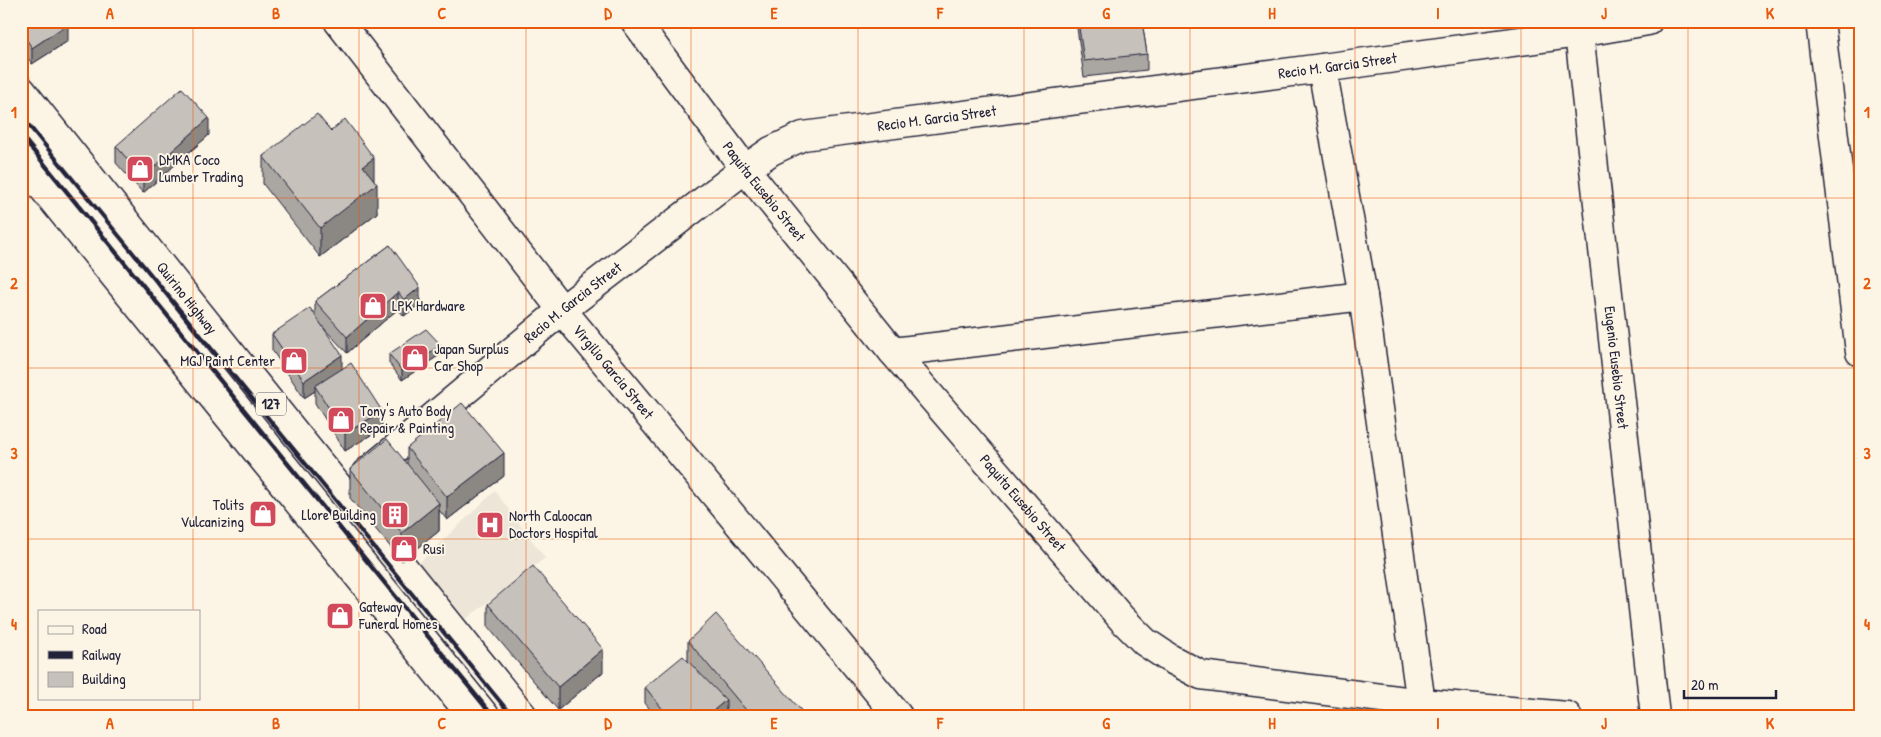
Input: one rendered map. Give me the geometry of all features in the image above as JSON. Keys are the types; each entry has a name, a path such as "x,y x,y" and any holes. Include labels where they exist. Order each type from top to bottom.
{"street":[{"name":"Virgilio Garcia Street","path":"338,21 562,310 898,716"},
{"name":"Paquita Eusebio Street","path":"635,21 745,169 894,352 1122,619 1145,642 1169,658 1201,675 1421,703 1567,716"},
{"name":"Recio M. Garcia Street","path":"343,493 562,310 771,150 803,136 1322,68 1575,27 1648,21"},
{"path":"1820,21 1860,352"},
{"name":"Eugenio Eusebio Street","path":"1575,27 1655,716"},
{"path":"1322,68 1363,296 1421,703"},
{"name":"Quirino Highway","path":"21,90 523,716"},
{"name":"127","path":"21,161 472,716"},
{"path":"894,352 1363,296"}],"shaded area":[{"name":"North Caloocan Doctors Hospital","path":"495,491 545,558 466,619 419,563"}],"building":[{"path":"21,21 67,21 68,24 32,48 21,31"},
{"path":"1078,21 1142,21 1147,54 1084,61"},
{"path":"182,88 209,118 143,177 116,146"},
{"path":"317,114 331,131 345,119 374,158 363,166 377,184 320,228 263,156"},
{"name":"LPK Hardware","path":"390,245 420,287 404,300 398,292 347,337 315,301"},
{"path":"310,308 342,355 304,381 272,334"},
{"path":"426,329 441,345 402,371 389,354"},
{"path":"351,363 382,411 345,434 315,386"},
{"path":"462,403 504,453 447,497 407,448"},
{"path":"387,439 439,503 402,533 350,469"},
{"path":"533,566 603,649 558,687 488,604"},
{"path":"716,614 806,716 751,716 688,641"},
{"path":"683,656 726,700 707,716 668,716 645,687"}],"railway":[{"path":"21,116 512,716"},
{"path":"21,135 493,716"}],"place":[{"name":"DMKA Coco Lumber Trading","path":"140,169"},
{"name":"LPK Hardware","path":"373,306"},
{"name":"Japan Surplus Car Shop","path":"415,358"},
{"name":"MGJ Paint Center","path":"294,361"},
{"name":"Tony's Auto Body Repair & Painting","path":"341,420"},
{"name":"Tolits Vulcanizing","path":"263,514"},
{"name":"Llore Building","path":"395,515"},
{"name":"North Caloocan Doctors Hospital","path":"490,525"},
{"name":"Rusi","path":"404,549"},
{"name":"Gateway Funeral Homes","path":"340,616"}]}
